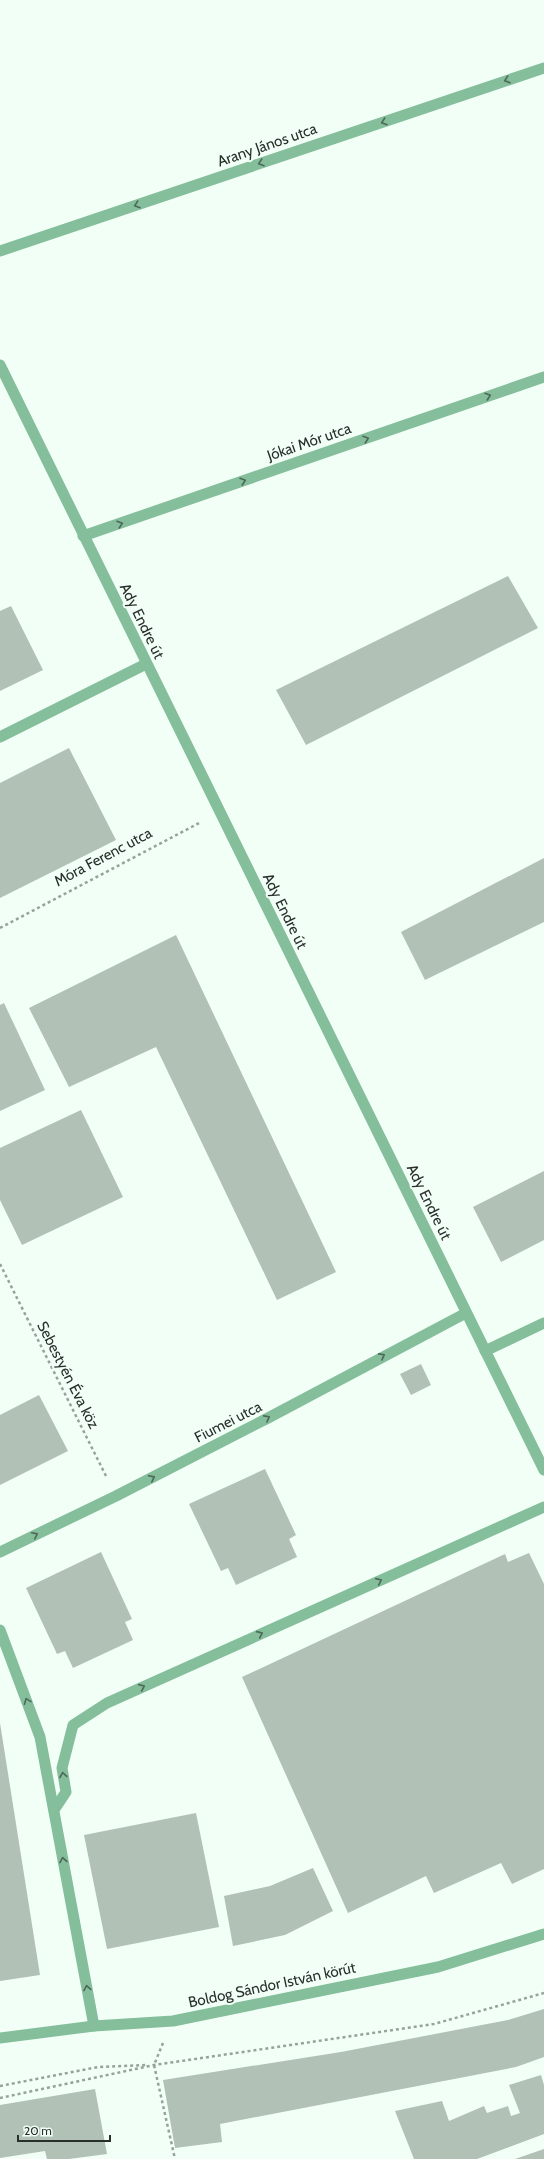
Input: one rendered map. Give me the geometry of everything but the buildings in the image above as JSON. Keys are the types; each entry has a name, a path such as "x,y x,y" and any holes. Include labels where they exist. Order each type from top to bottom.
{"street":[{"name":"Arany János utca","path":"0,251 544,68"},
{"name":"Ady Endre út","path":"0,365 544,1470"},
{"name":"Jókai Mór utca","path":"83,536 544,377"},
{"path":"0,737 146,664"},
{"name":"Fiumei utca","path":"0,1552 116,1496 466,1313"},
{"path":"485,1351 544,1322"},
{"path":"54,1810 66,1792 62,1768 74,1725 107,1703 544,1507"},
{"path":"0,1630 40,1737 94,2026"},
{"name":"Boldog Sándor István körút","path":"0,2038 94,2026 173,2020 438,1967 544,1934"}],"path":[{"name":"Móra Ferenc utca","path":"0,928 220,812"},
{"name":"Sebestyén Éva köz","path":"0,1264 116,1496"},
{"path":"0,2098 154,2065 434,2024 544,1993"},
{"path":"173,2020 154,2065 175,2159"},
{"path":"0,2086 98,2067 154,2065"}]}
